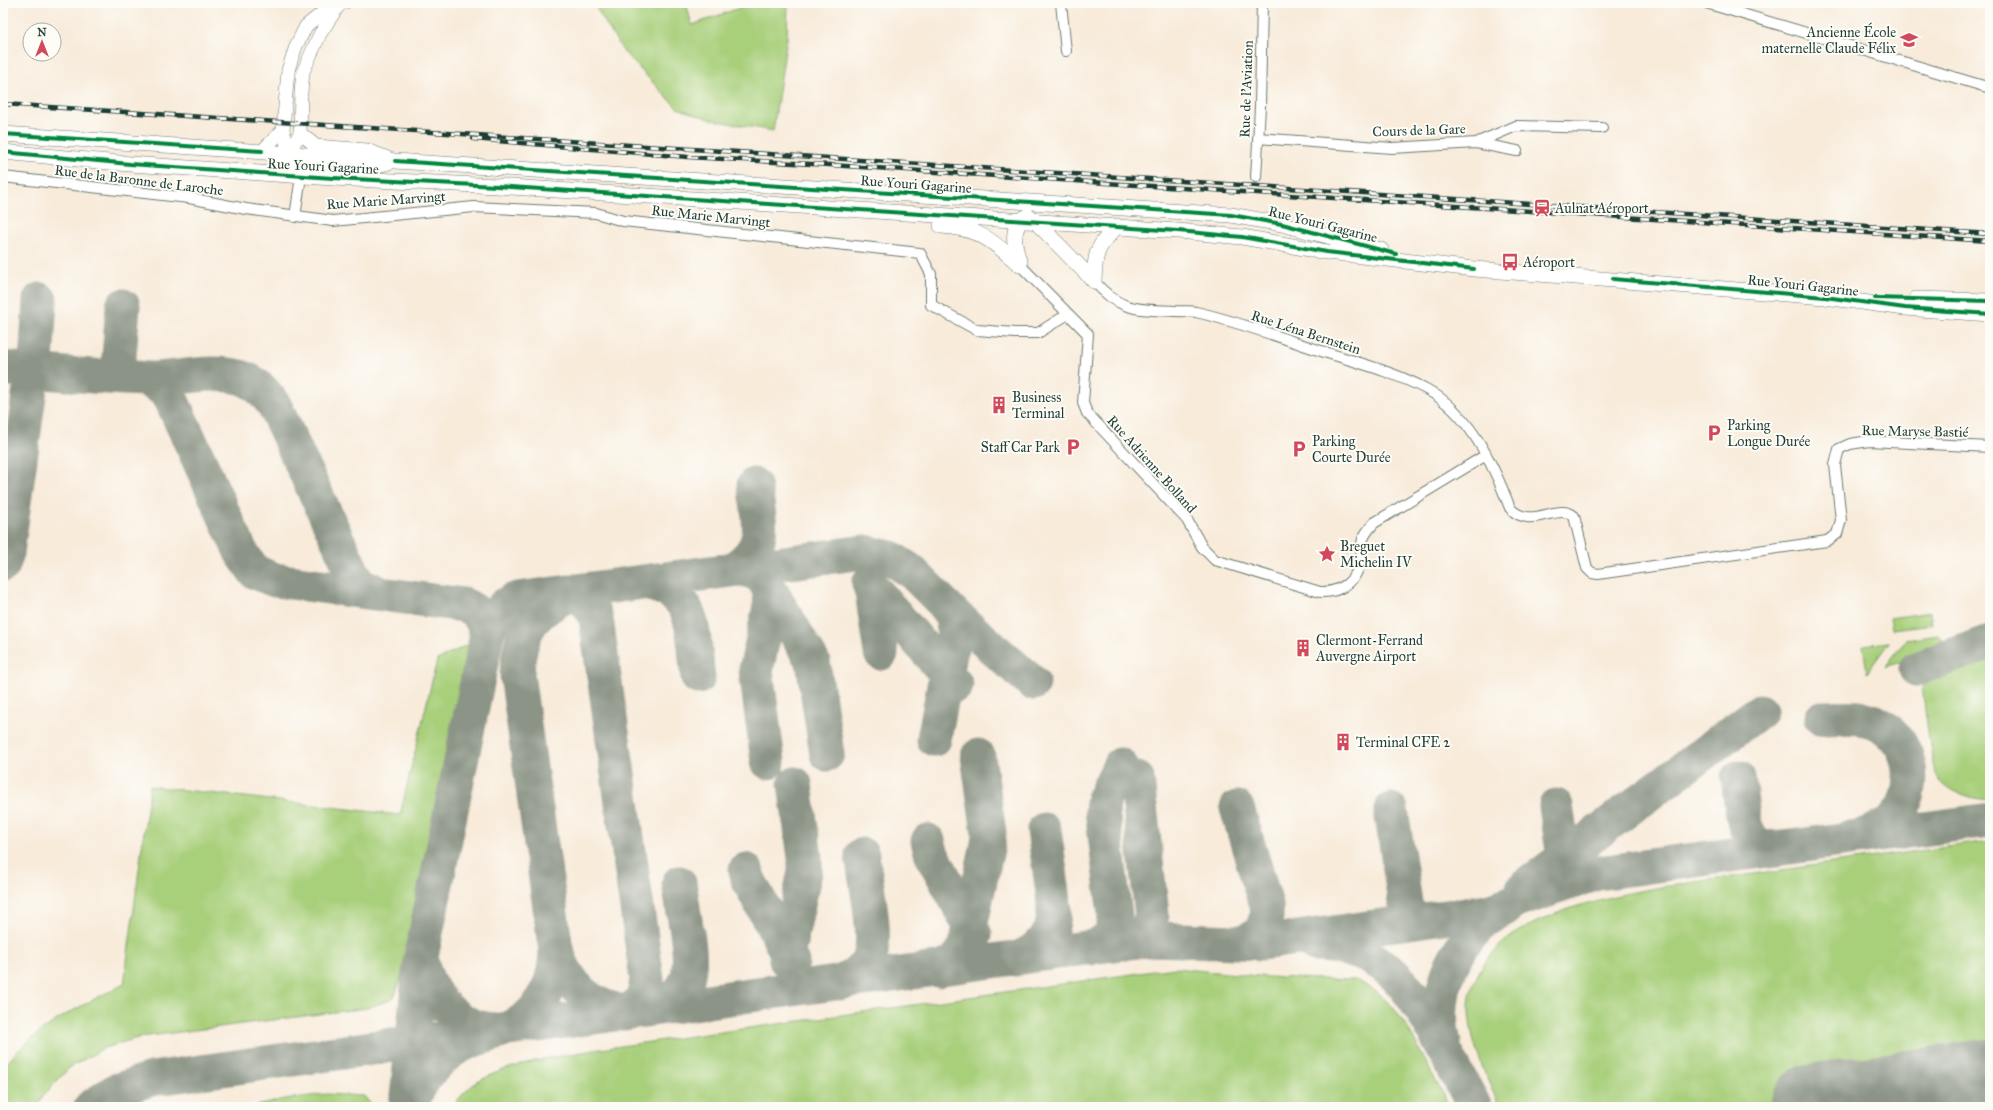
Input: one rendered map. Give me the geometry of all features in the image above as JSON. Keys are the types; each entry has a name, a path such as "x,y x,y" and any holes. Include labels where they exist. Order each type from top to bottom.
{"main road":[{"name":"Rue Youri Gagarine","path":"3,134 1004,200 1253,218 1431,263"},
{"name":"Rue Youri Gagarine","path":"3,152 266,174 497,186 691,200 1029,219 1117,226 1242,237 1327,252 1474,269 1824,297 1905,308 1990,314"},
{"path":"691,200 747,211 961,227 991,239 1020,265"},
{"path":"1004,200 1013,204 1094,281"},
{"path":"1020,265 1014,246 1014,233 1036,212 1085,209 1177,215 1192,213"},
{"path":"1094,281 1095,258 1099,246 1117,226"},
{"path":"1824,297 1990,300"}],"street":[{"path":"1061,3 1066,51"},
{"name":"Rue de l'Aviation","path":"1256,177 1262,3"},
{"path":"1707,3 1990,88"},
{"path":"295,217 301,176 289,153 283,130 288,70 296,46 306,26 322,13 341,4"},
{"path":"266,174 289,153 300,133 300,92 303,72 320,34 341,4"},
{"name":"Cours de la Gare","path":"1258,138 1392,148 1476,143 1516,126 1602,128"},
{"path":"262,151 283,130"},
{"path":"300,133 316,146 367,150 395,161"},
{"path":"1476,143 1516,151"},
{"path":"301,176 315,165 366,169 395,161"},
{"name":"Rue de la Baronne de Laroche","path":"3,177 189,198 295,217"},
{"name":"Rue Marie Marvingt","path":"295,217 333,221 474,207 596,213 623,221 920,253 932,274 930,304 977,330 1032,334 1043,331 1068,314"},
{"name":"Rue Adrienne Bolland","path":"1020,265 1088,334 1083,403 1087,413 1186,520 1202,547 1216,561 1320,592 1331,593 1343,588 1351,581 1358,570 1363,540 1374,523 1486,455"},
{"name":"Rue Léna Bernstein","path":"1094,281 1109,297 1129,308 1194,312 1226,320 1396,376 1427,390 1446,405 1476,435 1486,455"},
{"name":"Rue Maryse Bastié","path":"1486,455 1491,462 1510,508 1515,513 1530,518 1570,513 1574,516 1587,568 1592,573 1605,574 1816,543 1832,538 1840,527 1841,520 1835,464 1840,449 1850,444 1869,441 1990,447"}],"green space":[{"path":"593,3 686,3 692,25 753,3 788,3 787,38 773,131 712,120 677,108 623,51"},
{"path":"1930,612 1932,624 1892,629 1890,618"},
{"path":"1938,635 1949,646 1885,667 1906,640"},
{"path":"1889,642 1867,673 1863,645"},
{"path":"471,643 400,982 393,999 367,1008 141,1037 104,1048 69,1068 44,1095 37,1107 3,1107 3,1068 17,1052 45,1028 84,1004 124,984 150,786 400,815 437,660"},
{"path":"1990,652 1990,800 1960,794 1947,787 1936,775 1930,748 1922,687 1923,681 1928,675"},
{"path":"1990,841 1990,1107 1500,1107 1483,1068 1473,1038 1469,1009 1470,996 1476,978 1486,960 1507,939 1515,934 1541,920 1569,909 1630,893 1693,882"},
{"path":"1175,968 1268,977 1356,980 1374,990 1393,1007 1407,1027 1450,1107 453,1107 465,1092 476,1083 491,1075 544,1059 593,1050"},
{"path":"326,1094 364,1096 373,1107 253,1107 285,1099"}],"taxiway":[{"path":"40,300 36,362 38,368 45,371"},
{"path":"109,376 114,374 118,369 123,306"},
{"path":"3,368 152,379 218,374 240,377 250,381 263,391 274,405 354,575 362,585 379,593"},
{"path":"3,565 7,552 31,381 36,374 45,371"},
{"path":"139,378 156,384 170,397 241,552 255,572 275,580 464,605 477,613 487,634 421,957 406,1107"},
{"path":"733,569 744,561 752,552 757,543 759,522 754,485"},
{"path":"487,634 498,612 506,604 517,599 865,552 891,558 911,571 957,617 1033,683"},
{"path":"733,569 750,571 757,574 764,580 813,662 827,754"},
{"path":"639,583 658,586 672,593 682,603 688,615 692,629 698,677"},
{"path":"869,583 872,592 881,653"},
{"path":"871,586 956,685"},
{"path":"768,762 756,670 771,602 769,587"},
{"path":"567,593 573,594 585,601 596,619 647,979 642,1000 639,1004 625,1013"},
{"path":"556,950 517,675 521,646 524,635 530,625 546,608 570,594"},
{"path":"934,739 954,633 952,616 940,600"},
{"path":"1916,669 1990,642"},
{"path":"1523,888 1760,711"},
{"path":"1822,718 1843,717 1871,720 1889,731 1899,742 1906,755 1909,770 1909,784 1906,799 1899,812 1889,823 1864,835"},
{"path":"938,970 948,966 955,960 961,954 966,945 988,844 989,833 978,756"},
{"path":"1090,948 1106,940 1113,928 1114,922 1115,915 1102,810 1104,798 1120,765"},
{"path":"1738,778 1743,816 1745,826 1749,834 1760,846 1779,848"},
{"path":"1125,943 1136,939 1146,930 1152,915 1137,779"},
{"path":"786,960 805,872 805,858 795,784"},
{"path":"1556,806 1565,863 1561,877"},
{"path":"1237,808 1266,905 1265,923 1259,932 1244,942"},
{"path":"1391,810 1408,922"},
{"path":"91,1107 115,1091 151,1079 1128,942 1155,939 1262,943 1487,911 1598,873 1990,820"},
{"path":"1016,959 1030,953 1040,945 1047,937 1052,927 1054,905 1044,830"},
{"path":"928,841 932,855 975,935"},
{"path":"839,983 860,971 869,959 872,950 872,923 862,855"},
{"path":"746,870 748,879 792,962"},
{"path":"658,1008 678,994 688,977 690,956 689,945 679,883"},
{"path":"1444,1043 1441,1023 1441,1003 1445,984 1452,965 1461,948 1474,932 1489,919 1506,908"},
{"path":"1315,945 1339,947 1359,952 1376,960 1403,984 1426,1017 1475,1107"},
{"path":"410,1107 418,1088 430,1071 445,1056 462,1045 512,1027 528,1017 542,1001 547,992 554,972 556,950 567,974 582,993 602,1006 628,1012"},
{"path":"421,959 424,972 430,985 446,1008 456,1017 468,1024 495,1030"}],"runway":[{"path":"1814,1107 1990,1082"}],"railway":[{"path":"3,104 1990,234"},
{"path":"473,139 688,157 1990,241"}],"cycle path":[{"path":"3,134 262,151"},
{"path":"3,152 130,164 333,178 497,186 1178,231 1242,237 1327,252 1474,269"},
{"path":"395,161 1231,215 1282,224 1396,254"},
{"path":"1613,279 1825,297 1905,308 1990,314"},
{"path":"1875,298 1990,301"}],"place":[{"name":"Ancienne École maternelle Claude Félix","path":"1909,40"},
{"name":"Aulnat Aéroport","path":"1542,208"},
{"name":"Aéroport","path":"1510,262"},
{"name":"Business Terminal","path":"999,405"},
{"name":"Parking Longue Durée","path":"1714,433"},
{"name":"Staff Car Park","path":"1073,447"},
{"name":"Parking Courte Durée","path":"1299,449"},
{"name":"Breguet Michelin IV","path":"1327,554"},
{"name":"Clermont-Ferrand Auvergne Airport","path":"1303,648"},
{"name":"Terminal CFE 2","path":"1343,742"}]}
